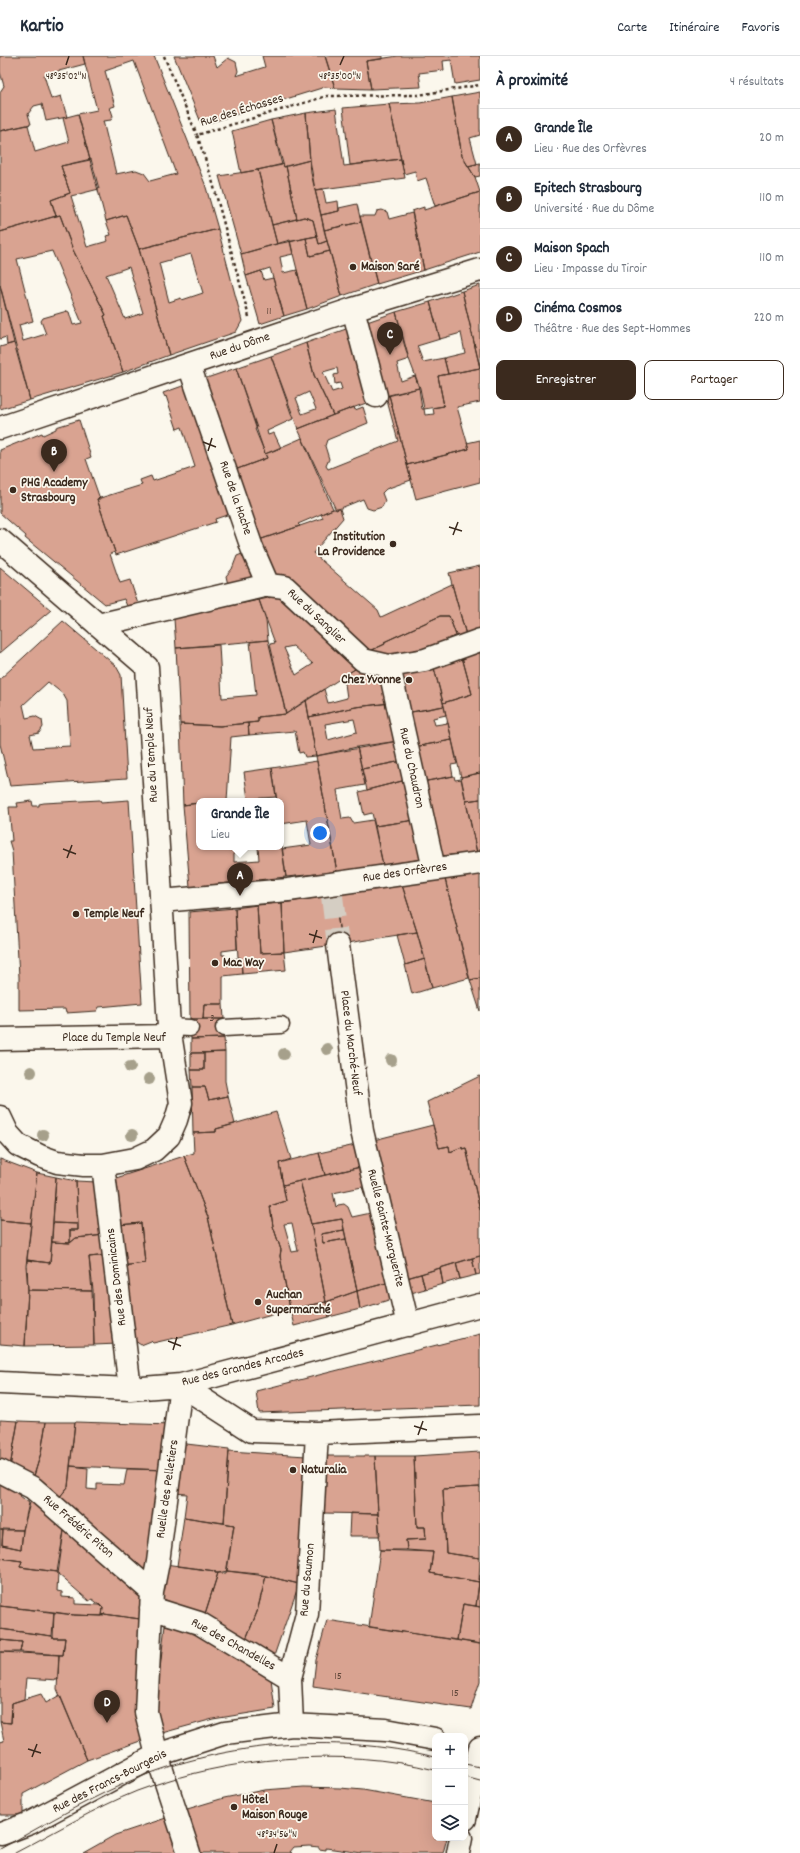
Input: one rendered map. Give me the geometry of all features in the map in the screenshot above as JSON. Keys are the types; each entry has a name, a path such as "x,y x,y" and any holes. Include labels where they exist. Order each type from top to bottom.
{"street":[{"name":"Rue du Dôme","path":"0,428 353,308 480,270"},
{"path":"353,308 376,396"},
{"name":"Rue de la Hache","path":"188,364 252,548 268,586"},
{"name":"Rue du Temple Neuf","path":"0,540 147,667 161,901 177,1031"},
{"name":"Rue du Sanglier","path":"98,625 268,586 285,587 363,660 389,666 425,660 480,640"},
{"name":"Rue du Chaudron","path":"389,666 434,869"},
{"name":"Rue des Orfèvres","path":"161,901 288,890 331,890 434,869 480,863"},
{"name":"Place du Marché-Neuf","path":"339,949 362,1131"},
{"name":"Place du Temple Neuf","path":"0,1039 177,1031 180,1103 176,1120 169,1136 154,1150 135,1159 103,1165 84,1165 57,1162 40,1156 18,1145 8,1134 0,1117"},
{"name":"Ruelle Sainte-Marguerite","path":"362,1131 408,1325"},
{"name":"Rue des Dominicains","path":"103,1165 130,1388"},
{"name":"Rue des Grandes Arcades","path":"0,1383 130,1388 181,1385 480,1305"},
{"path":"181,1385 252,1431 318,1433 480,1426"},
{"name":"Ruelle des Pelletiers","path":"181,1385 158,1562 151,1600 146,1712 156,1756 189,1853"},
{"name":"Rue du Saumon","path":"292,1725 290,1678 307,1614 318,1433"},
{"name":"Rue Frédéric Piton","path":"0,1471 33,1488 151,1600"},
{"name":"Rue des Chandelles","path":"151,1600 199,1623 290,1678"},
{"name":"Rue des Francs-Bourgeois","path":"0,1836 30,1823 156,1756 225,1733 292,1725 386,1730 432,1738"},
{"path":"468,1746 480,1748 468,1805"},
{"path":"458,1853 460,1841"}],"lane":[{"path":"224,1028 281,1026"}],"path":[{"path":"164,56 197,135"},
{"name":"Rue des Échasses","path":"256,342 211,176 197,135 327,96 418,95 480,85"}],"building":[{"path":"0,56 83,56 85,64 44,75 51,99 61,96 67,117 46,121 42,104 34,106 28,114 31,124 0,131 0,92 4,86 0,72"},
{"path":"83,56 154,56 205,184 218,229 139,249 126,215 106,221 78,114 97,110","holes":["134,61 176,174 150,181 144,173 136,170 116,174 103,121 111,120 113,116 109,108 115,106 105,71"]},
{"path":"174,56 213,56 217,67 228,58 236,62 238,71 236,76 265,67 262,56 325,56 335,88 325,87 202,125"},
{"path":"325,56 382,56 382,59 366,61 371,89 335,88"},
{"path":"398,56 480,56 480,80 455,84 451,60 443,61 444,70 419,73 421,87 371,89 366,61"},
{"path":"480,92 480,135 470,138 477,164 468,166 462,156 452,97"},
{"path":"452,97 462,156 475,177 480,192 435,206 426,178 417,181 415,171 404,174 389,104 420,103"},
{"path":"389,104 401,159 350,165 343,108"},
{"path":"336,109 344,166 401,159 405,178 315,190 311,173 306,113"},
{"path":"306,113 310,160 284,167 271,120"},
{"path":"78,114 90,160 61,166 70,193 51,200 56,216 0,232 0,131 28,125 35,152 69,142 63,118"},
{"path":"271,120 282,165 241,173 232,131"},
{"path":"91,159 99,189 71,196 87,247 108,241 106,236 111,235 106,221 126,215 139,249 169,355 123,372 104,316 106,315 73,250 60,215 56,216 51,200 70,193 61,166","holes":["129,267 143,313 125,319 106,275"]},
{"path":"310,160 315,190 327,241 319,244 313,220 304,217 297,219 286,166"},
{"path":"480,163 480,176 475,177 468,166"},
{"path":"283,164 284,167 286,166 297,219 272,225 258,170"},
{"path":"258,170 277,244 241,254 219,176"},
{"path":"323,189 326,203 338,201 339,211 321,215 315,190"},
{"path":"480,192 480,252 424,270 412,211 424,207 424,210"},
{"path":"357,204 361,222 324,230 321,215 339,211 339,208"},
{"path":"382,210 387,212 389,219 412,213 424,270 377,284 360,216 375,216 377,211"},
{"path":"60,215 73,250 106,315 104,316 123,372 30,400 0,285 0,232","holes":["52,251 82,323 73,325 69,312 67,311 43,318 41,321 46,334 23,341 19,325 33,321 17,259"]},
{"path":"304,217 313,220 317,236 277,244 272,225"},
{"name":"Maison Saré","path":"361,222 377,284 342,296 324,230"},
{"path":"218,229 242,321 236,332 169,355 139,249","holes":["191,254 203,293 182,300 181,298 169,302 159,263"]},
{"path":"317,236 319,244 327,241 330,251 310,256 306,238"},
{"path":"306,238 310,256 330,251 342,296 307,309 290,242"},
{"path":"290,240 293,254 280,257 283,273 297,270 307,309 284,316 270,268 246,276 241,254"},
{"path":"261,271 264,280 273,278 284,316 260,324 246,276"},
{"path":"0,285 14,343 7,345 6,337 0,339"},
{"path":"480,285 480,368 462,291"},
{"path":"462,291 480,368 448,374 444,358 465,353 461,333 440,339 430,302"},
{"path":"430,302 440,339 417,346 423,362 444,358 448,374 438,376 444,406 424,409 420,388 406,351 396,312"},
{"path":"396,312 409,359 397,363 401,381 415,376 419,388 384,397 364,323"},
{"path":"349,328 369,402 333,415 314,375 306,343","holes":["337,368 338,374 334,375 335,384 340,383 342,389 332,392 323,372"]},
{"path":"14,343 30,400 0,409 0,347"},
{"path":"306,343 314,375 333,415 298,429 271,356","holes":["309,392 316,409 302,414 296,398"]},
{"path":"271,356 293,419 267,431 268,435 274,433 281,448 265,454 236,368"},
{"path":"236,368 257,428 255,429 267,458 232,471 201,380"},
{"path":"480,368 480,402 457,407 469,449 407,465 389,395 419,388 422,409 424,409 425,415 434,414 433,408 444,406 438,376"},
{"path":"188,384 233,513 215,519 216,522 116,555 97,499 142,485 140,480 151,476 153,481 195,467 182,427 177,429 166,396 165,397 163,393"},
{"path":"389,395 411,480 386,489 382,493 385,501 382,507 373,510 367,508 363,499 336,510 298,429 354,407 355,410 363,407 368,423 327,440 325,446 329,459 326,466 328,469 398,441 386,397"},
{"path":"79,420 91,457 86,459 100,499 97,499 115,552 110,554 120,583 130,580 138,604 127,606 124,599 105,604 25,538 26,536 0,513 0,450 42,433 43,435 56,429 56,427"},
{"path":"302,438 333,509 298,524 300,526 256,541 232,471 267,458 265,454"},
{"path":"480,440 480,482 416,499 407,465 469,449 467,443"},
{"path":"333,509 340,509 343,518 313,553 378,610 381,617 452,584 466,635 457,638 449,616 440,616 384,642 385,644 370,651 283,574 278,575 273,573 256,541 323,518 321,514"},
{"path":"247,552 256,578 228,585 226,576 232,569 237,556"},
{"path":"480,566 480,630 466,635 449,573"},
{"path":"0,567 51,610 0,653"},
{"path":"282,595 358,667 286,714 270,644 275,643 259,600","holes":["293,646 313,664 296,675 284,648"]},
{"path":"259,600 266,621 268,640 176,648 174,619 176,617"},
{"path":"440,616 449,616 457,638 394,660 370,651 385,644 384,642"},
{"path":"63,621 116,666 121,675 127,778 10,786 0,744 0,679","holes":["48,682 63,694 67,701 70,746 33,748 30,735 39,733 43,727 42,720 35,716 26,718 23,705"]},
{"path":"268,640 286,714 258,717 258,722 220,726 180,724 176,648 219,645 222,698 256,695 250,642"},
{"path":"480,650 480,773 461,777 443,703 472,694 462,657"},
{"path":"462,657 472,694 443,703 434,668"},
{"path":"358,667 383,671 390,703 356,707 309,717 306,700 324,689 328,703 347,698 344,676"},
{"path":"434,668 444,706 406,713 396,673"},
{"path":"306,700 316,756 305,757 303,752 299,753 295,731 249,735 248,723 258,722 258,717 286,714"},
{"path":"390,703 398,741 316,756 309,717 356,707","holes":["354,719 357,732 328,740 325,724"]},
{"path":"444,706 446,715 433,718 435,725 448,723 452,740 414,747 406,713"},
{"path":"248,723 249,735 231,737 227,798 196,798 196,803 183,805 180,724 220,726"},
{"path":"452,740 457,764 451,765 453,776 422,782 414,747"},
{"path":"398,741 402,761 362,769 357,747"},
{"path":"357,747 365,785 337,790 342,819 350,818 353,823 373,820 383,865 337,872 316,756"},
{"path":"317,761 337,872 286,877 282,850 311,845 307,820 284,824 284,798 277,798 272,768"},
{"path":"402,761 406,780 367,790 362,769"},
{"path":"272,768 276,797 248,798 244,772"},
{"path":"480,773 480,799 466,801 461,777"},
{"path":"454,776 455,780 461,779 477,853 439,856 422,782"},
{"path":"406,780 415,820 375,826 372,813 364,815 359,792"},
{"path":"480,799 480,852 477,853 466,801"},
{"name":"Temple Neuf","path":"100,800 101,802 129,800 142,1003 99,1007 97,1011 66,1013 65,1009 19,1010 19,977 12,851 9,841 12,841 9,807 18,807 17,803 32,801 33,806 39,806 39,804 44,803"},
{"path":"196,803 196,850 234,850 234,862 259,860 258,850 283,850 286,877 190,887 183,805"},
{"path":"415,820 423,859 383,865 375,826"},
{"path":"480,873 480,978 470,980 445,879"},
{"path":"445,879 469,978 432,988 417,932 402,885"},
{"path":"402,885 417,932 341,944 335,895"},
{"path":"335,895 341,944 284,952 282,903"},
{"path":"282,903 284,952 260,953 257,905"},
{"path":"257,905 260,953 284,952 286,970 242,974 241,958 238,957 235,908"},
{"name":"Mac Way","path":"235,908 237,949 222,951 222,955 225,955 227,959 241,958 242,974 223,976 223,1004 204,1004 203,1019 190,1019 189,912"},
{"path":"417,932 425,959 405,965 397,935"},
{"path":"425,959 432,988 412,994 405,965"},
{"path":"480,978 480,1011 470,980"},
{"path":"204,1004 223,1004 224,1019 203,1019"},
{"path":"190,1019 224,1019 224,1038 191,1039"},
{"path":"224,1038 225,1052 191,1053 191,1039"},
{"path":"225,1052 225,1081 228,1096 209,1100 205,1087 192,1087 191,1070 204,1070 204,1053"},
{"path":"191,1053 204,1053 204,1070 191,1070"},
{"path":"480,1076 480,1210 466,1148 462,1149 462,1147 450,1152 449,1146 439,1148 427,1102"},
{"path":"192,1087 205,1087 209,1100 228,1096 235,1124 216,1129 216,1132 193,1133"},
{"path":"276,1112 291,1159 279,1163 286,1201 270,1206 273,1226 281,1250 280,1256 290,1309 232,1325 208,1217 184,1156 194,1153 193,1133 216,1132 216,1129"},
{"path":"433,1125 439,1148 449,1146 450,1152 462,1147 462,1149 466,1148 480,1210 480,1256 400,1280 370,1141"},
{"path":"360,1144 365,1166 325,1175 319,1153"},
{"path":"319,1153 325,1175 283,1185 279,1163"},
{"path":"184,1156 208,1217 232,1325 153,1343 151,1341 141,1345 132,1339 122,1266 145,1263 141,1223 118,1225 113,1179"},
{"path":"0,1159 37,1173 31,1223 0,1220"},
{"path":"365,1166 394,1281 357,1291 342,1219 311,1224 300,1181","holes":["362,1187 371,1213 352,1217 348,1207 344,1204 336,1207 333,1193"]},
{"path":"37,1173 56,1177 50,1263 27,1260"},
{"path":"56,1177 76,1181 78,1224 53,1223"},
{"path":"76,1181 97,1182 105,1235 76,1238 70,1243 70,1230 78,1230"},
{"path":"300,1181 311,1224 326,1302 290,1309 280,1256 281,1250 273,1226 270,1206 286,1201 283,1185","holes":["292,1223 298,1251 292,1252 284,1224"]},
{"path":"342,1219 344,1230 321,1234 323,1243 346,1239 357,1291 326,1302 311,1224"},
{"path":"0,1220 31,1223 26,1266 28,1290 25,1346 0,1344"},
{"path":"53,1223 78,1224 78,1230 70,1230 70,1243 52,1242"},
{"path":"141,1223 145,1263 122,1266 118,1225"},
{"path":"344,1230 346,1239 323,1243 321,1234"},
{"path":"105,1235 108,1255 89,1257 92,1291 28,1290 27,1260 50,1263 52,1242 70,1243 76,1238"},
{"path":"108,1255 118,1344 94,1345 93,1290 89,1257"},
{"path":"480,1256 480,1274 476,1275 472,1258"},
{"path":"472,1258 476,1275 460,1279 456,1263"},
{"path":"456,1263 460,1279 443,1284 440,1268"},
{"path":"440,1268 443,1284 425,1289 421,1274"},
{"path":"421,1274 425,1289 404,1295 400,1280"},
{"path":"394,1281 398,1297 360,1309 357,1291"},
{"path":"28,1290 92,1291 94,1345 25,1346"},
{"path":"357,1291 360,1309 329,1317 326,1302"},
{"path":"326,1302 329,1317 294,1326 290,1309"},
{"path":"480,1334 480,1405 259,1413 256,1391"},
{"path":"0,1420 18,1421 10,1467 0,1462"},
{"path":"18,1421 46,1422 41,1453 33,1479 10,1467"},
{"path":"46,1422 75,1422 68,1487 58,1499 33,1479 41,1453"},
{"path":"75,1422 172,1425 166,1470 70,1466"},
{"path":"178,1443 229,1449 224,1523 184,1517 187,1494 173,1493"},
{"path":"229,1451 306,1456 299,1584 258,1574 227,1571 234,1525 224,1523"},
{"path":"480,1452 480,1487 443,1489 446,1553 480,1558 479,1582 430,1573 433,1552 407,1550 406,1540 426,1539 425,1527 417,1527 414,1456"},
{"path":"326,1456 375,1456 378,1514 323,1513"},
{"path":"375,1456 414,1456 417,1527 425,1527 426,1539 406,1540 407,1550 380,1550"},
{"path":"70,1466 88,1468 87,1489 97,1490 97,1484 124,1485 127,1469 166,1470 148,1575 58,1499 68,1487"},
{"path":"0,1480 29,1503 23,1530 0,1530"},
{"path":"480,1487 480,1558 446,1553 443,1489"},
{"path":"32,1495 65,1525 57,1572 20,1567 22,1561 0,1558 0,1530 3,1530 2,1545 21,1549 23,1530"},
{"path":"350,1513 378,1514 380,1536 349,1536"},
{"path":"184,1517 234,1525 226,1573 215,1573 215,1571 177,1566"},
{"path":"3,1529 23,1530 21,1549 2,1545"},
{"path":"64,1530 141,1595 140,1619 104,1614 102,1616 103,1608 100,1605 92,1599 89,1601 58,1574"},
{"path":"380,1550 433,1552 430,1573 479,1582 476,1606 463,1604 457,1640 369,1627"},
{"path":"0,1558 22,1561 20,1567 58,1572 57,1591 62,1592 62,1597 75,1598 75,1604 100,1605 103,1608 102,1616 74,1615 0,1606"},
{"path":"165,1564 215,1571 215,1573 218,1573 204,1617 159,1597"},
{"path":"227,1571 266,1576 257,1612 246,1639 204,1617 218,1573"},
{"path":"480,1575 480,1607 476,1606"},
{"path":"266,1576 299,1584 274,1656 246,1639 257,1612"},
{"path":"463,1604 480,1607 480,1644 457,1640"},
{"path":"0,1606 54,1612 52,1636 0,1629"},
{"path":"54,1612 74,1615 104,1616 104,1614 140,1619 135,1716 143,1740 87,1760 57,1689 59,1655 63,1655 65,1638 53,1638"},
{"path":"327,1620 480,1644 480,1681 471,1709 313,1686 316,1660"},
{"path":"165,1625 193,1631 220,1646 271,1679 275,1709 213,1719 162,1733 155,1713"},
{"path":"0,1629 52,1636 53,1638 65,1638 63,1655 20,1652 22,1642 0,1640"},
{"path":"0,1640 22,1642 20,1652 0,1652"},
{"path":"0,1652 59,1655 58,1680 26,1678 24,1699 12,1703 11,1723 0,1722"},
{"path":"41,1694 46,1703 60,1695 87,1760 23,1794 23,1815 0,1815 0,1742 4,1741 0,1722 11,1723 12,1703"},
{"path":"304,1787 340,1788 363,1790 432,1802 432,1841 446,1841 443,1853 362,1853 326,1848 326,1850 319,1849 319,1847 309,1846 294,1847 290,1852 292,1853 199,1853 184,1810 224,1798 264,1790"},
{"path":"166,1818 178,1853 83,1853 115,1835"}],"tunnel":[{"path":"332,896 338,945"}],"tram line":[{"path":"0,1849 105,1792 158,1770 196,1759 236,1751 276,1746 316,1744 356,1745 396,1749 432,1756"},
{"path":"15,1853 90,1813 137,1791 172,1779 209,1770 246,1763 323,1757 361,1758 432,1769"},
{"path":"468,1765 480,1767"},
{"path":"468,1778 480,1781"}],"place":[{"name":"Maison Saré","path":"353,267"},
{"name":"Maison Spach","path":"390,355"},
{"name":"Epitech Strasbourg","path":"54,472"},
{"name":"PHG Academy Strasbourg","path":"13,490"},
{"name":"Institution La Providence","path":"393,544"},
{"name":"Chez Yvonne","path":"409,680"},
{"name":"Grande Île","path":"240,896"},
{"name":"Temple Neuf","path":"76,914"},
{"name":"Mac Way","path":"215,963"},
{"name":"Auchan Supermarché","path":"258,1302"},
{"name":"Naturalia","path":"293,1470"},
{"name":"Cinéma Cosmos","path":"107,1723"},
{"name":"Hôtel Maison Rouge","path":"234,1807"}]}
